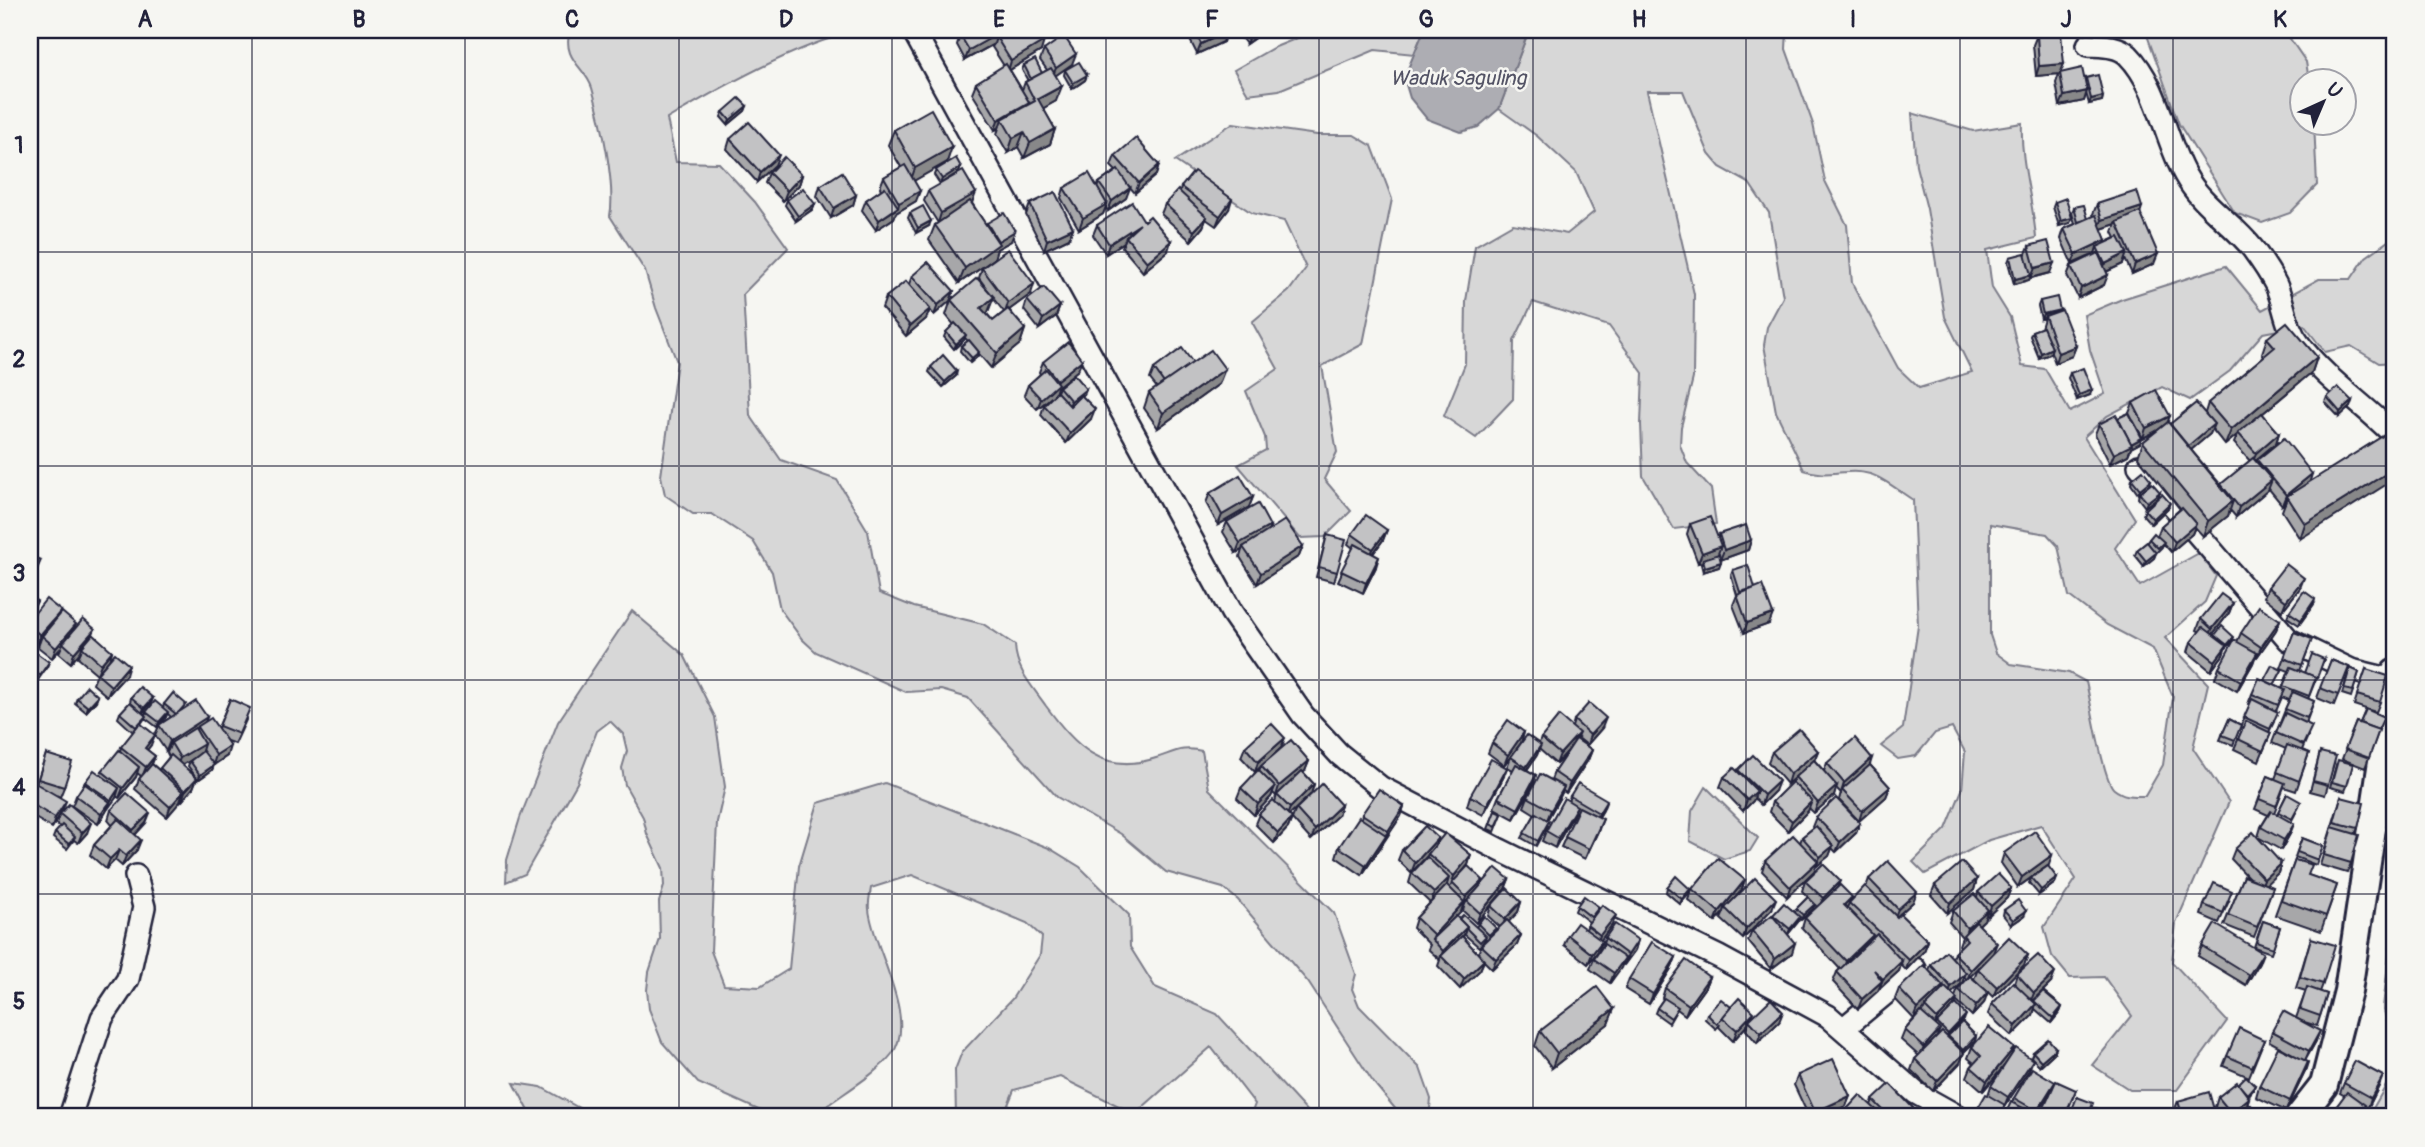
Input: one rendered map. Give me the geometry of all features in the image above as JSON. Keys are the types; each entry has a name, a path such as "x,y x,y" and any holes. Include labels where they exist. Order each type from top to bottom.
{"main road":[{"path":"2299,1117 2324,1085 2348,991 2395,677"}],"street":[{"path":"913,30 1232,613 1303,715 1339,754 1380,787 1500,850 1719,957 1844,1028 1916,1093 1959,1117"},
{"path":"2088,45 2115,47 2128,55 2150,90 2188,181 2213,213 2257,255 2277,286 2285,319 2297,343 2320,369 2395,436"},
{"path":"2139,466 2289,640 2342,667 2395,677"},
{"path":"70,1117 102,1018 128,979 144,907 136,876"},
{"path":"1844,1028 1914,969"}],"shaded area":[{"path":"570,30 894,30 898,37 855,32 809,46 734,81 667,119 676,162 719,163 755,202 788,248 743,294 750,415 781,460 837,480 868,531 879,593 914,607 983,624 1015,645 1018,662 1026,677 1057,720 1079,744 1105,760 1120,763 1137,763 1184,749 1202,751 1209,789 1334,913 1356,974 1352,989 1359,1006 1420,1068 1431,1099 1429,1117 1402,1117 1373,1082 1308,982 1238,900 1223,888 1166,872 1121,834 1057,797 968,698 941,690 906,692 816,652 802,639 780,609 772,572 753,541 712,514 693,514 665,495 661,476 677,362 645,271 610,216 611,187 603,134 592,88 571,56 568,40"},
{"path":"1317,30 1424,30 1414,54 1375,50 1279,90 1248,94 1234,70 1273,48"},
{"path":"1529,30 1787,30 1786,49 1813,124 1825,181 1847,225 1852,283 1898,368 1919,388 1972,372 1945,317 1927,209 1916,166 1912,113 1973,131 2022,123 2023,152 2036,238 1987,250 1992,288 2010,317 2022,366 2045,369 2070,412 2105,394 2090,350 2084,315 2122,299 2226,266 2262,310 2319,279 2351,279 2366,257 2395,236 2395,362 2379,363 2351,346 2325,352 2304,325 2263,333 2230,371 2190,400 2162,387 2107,416 2084,437 2135,519 2115,548 2140,586 2199,553 2216,576 2205,602 2165,638 2208,684 2193,748 2229,802 2176,923 2172,962 2227,1021 2177,1090 2130,1090 2092,1065 2132,1016 2104,977 2070,978 2052,956 2044,927 2076,879 2041,825 1989,840 1925,874 1913,862 1946,829 1962,790 1965,752 1952,728 1935,733 1916,756 1898,759 1881,746 1903,728 1918,626 1913,500 1870,474 1804,470 1776,412 1764,345 1767,327 1783,297 1769,213 1749,183 1720,167 1709,154 1683,91 1647,91 1694,294 1693,378 1681,427 1680,445 1687,463 1711,489 1716,524 1674,529 1643,476 1643,373 1609,326 1533,302 1514,341 1513,399 1476,438 1444,416 1465,364 1466,301 1475,246 1513,224 1567,234 1594,212 1576,172 1537,136 1499,109","holes":["1990,524 2047,534 2058,546 2069,596 2107,625 2153,649 2173,697 2163,765 2145,796 2121,793 2110,783 2086,682 2069,673 2011,664 1996,653 1990,635"]},
{"path":"2169,30 2284,30 2307,66 2288,66 2288,136 2315,136 2317,185 2290,213 2262,223 2235,213 2179,124 2147,35"},
{"path":"1233,123 1317,135 1354,135 1372,146 1392,199 1363,344 1322,366 1337,452 1324,479 1351,511 1325,537 1300,538 1238,465 1266,450 1265,437 1246,391 1278,369 1252,322 1289,291 1306,268 1284,221 1252,213 1175,161"},
{"path":"632,611 684,655 715,717 725,787 717,822 711,951 724,985 760,987 789,969 799,866 818,803 885,783 1049,848 1080,867 1129,915 1130,947 1155,987 1217,1014 1312,1117 1250,1117 1255,1104 1211,1047 1135,1114 1060,1077 1014,1090 1003,1117 956,1117 955,1070 962,1052 1012,999 1040,955 1042,937 1027,923 912,875 871,888 869,898 872,925 892,982 900,1022 899,1039 892,1054 884,1062 812,1117 763,1112 698,1083 662,1042 649,1009 649,972 660,939 659,902 664,886 663,868 647,834 643,817 625,785 622,768 627,751 623,734 610,721 597,731 577,783 525,874 506,882 507,860 520,818 558,722"},
{"path":"1706,787 1758,838 1750,851 1724,859 1690,841 1692,811"},
{"path":"2395,903 2395,1049 2383,1007"},
{"path":"2395,1070 2395,1117 2368,1117"},
{"path":"514,1083 541,1087 595,1117 524,1117 529,1111"}],"water":[{"name":"Waduk Saguling","path":"1424,30 1529,30 1499,109 1478,127 1461,132 1427,119 1410,98 1404,78"}],"building":[{"path":"969,30 1003,31 969,50 960,35"},
{"path":"1008,30 1037,30 1044,41 1011,61 996,37"},
{"path":"1194,30 1225,30 1227,32 1201,44"},
{"path":"2061,33 2064,64 2039,66 2037,35"},
{"path":"1064,36 1076,54 1056,68 1044,50"},
{"path":"1035,59 1042,73 1031,79 1024,65"},
{"path":"1079,62 1087,75 1073,83 1065,70"},
{"path":"1006,64 1029,102 998,120 976,83"},
{"path":"1051,68 1062,86 1038,99 1055,129 1030,143 1024,132 1013,138 1002,119 1035,101 1025,82"},
{"path":"2082,68 2087,91 2064,96 2060,73"},
{"path":"2098,75 2103,96 2091,99 2086,78"},
{"path":"739,98 747,106 730,120 723,112"},
{"path":"931,109 952,147 915,168 894,130"},
{"path":"749,122 779,155 760,172 730,139"},
{"path":"1136,138 1159,165 1139,183 1115,156"},
{"path":"784,157 802,175 787,191 769,173"},
{"path":"956,158 961,167 942,179 936,170"},
{"path":"905,165 920,191 899,203 884,177"},
{"path":"1118,170 1130,188 1112,201 1099,183"},
{"path":"963,171 976,193 941,213 928,191"},
{"path":"1194,171 1232,199 1220,216 1181,187"},
{"path":"842,172 856,195 834,208 820,186"},
{"path":"1089,173 1107,204 1083,218 1064,188"},
{"path":"885,187 898,207 879,220 866,200"},
{"path":"803,188 815,204 798,216 787,200"},
{"path":"1178,190 1207,217 1194,231 1165,204"},
{"path":"2137,191 2142,207 2102,220 2097,204"},
{"path":"1055,192 1073,228 1047,240 1030,204"},
{"path":"2066,198 2072,218 2061,221 2055,202"},
{"path":"970,201 999,244 965,268 935,225"},
{"path":"1132,202 1144,221 1150,216 1171,241 1147,262 1126,237 1140,224 1109,244 1097,225"},
{"path":"2084,205 2088,219 2078,222 2074,207"},
{"path":"923,206 931,221 918,228 910,213"},
{"path":"2140,212 2158,254 2135,264 2117,222"},
{"path":"1004,213 1015,231 998,241 987,223"},
{"path":"2096,215 2106,240 2076,254 2064,229"},
{"path":"2119,237 2127,253 2105,264 2097,247"},
{"path":"2048,241 2054,263 2035,268 2029,246"},
{"path":"1008,249 1034,284 1008,303 982,268"},
{"path":"2025,253 2031,275 2015,279 2010,257"},
{"path":"2098,253 2108,275 2081,288 2071,266"},
{"path":"928,262 954,291 938,305 912,276"},
{"path":"977,278 994,297 981,308 993,321 1008,309 1025,329 997,353 951,300"},
{"path":"906,281 930,309 910,326 886,297"},
{"path":"1044,287 1060,306 1043,319 1027,300"},
{"path":"2057,297 2060,310 2043,314 2040,301"},
{"path":"2062,310 2076,346 2058,353 2045,316"},
{"path":"2287,322 2317,357 2231,430 2208,403 2275,347 2267,338"},
{"path":"955,323 966,335 956,344 946,332"},
{"path":"2043,327 2052,348 2041,353 2032,331"},
{"path":"969,340 979,352 972,358 961,346"},
{"path":"1068,342 1082,360 1057,380 1043,362"},
{"path":"1182,348 1193,363 1164,383 1154,369"},
{"path":"1211,350 1225,369 1163,413 1149,393"},
{"path":"943,355 957,371 945,382 931,367"},
{"path":"2083,368 2092,390 2079,395 2070,373"},
{"path":"1046,369 1058,384 1041,399 1028,385"},
{"path":"1074,375 1086,389 1071,401 1059,387"},
{"path":"2338,387 2352,401 2340,412 2327,397"},
{"path":"2156,390 2170,416 2146,428 2133,403"},
{"path":"1057,392 1070,406 1081,395 1095,409 1070,433 1044,405"},
{"path":"2196,403 2214,424 2188,446 2170,424"},
{"path":"2129,413 2142,438 2131,444 2118,418"},
{"path":"2262,413 2279,433 2256,453 2238,433"},
{"path":"2116,415 2132,445 2114,454 2099,424"},
{"path":"2168,422 2233,501 2208,521 2143,442"},
{"path":"2394,429 2395,468 2305,524 2287,496"},
{"path":"2284,438 2312,474 2286,495 2257,460"},
{"path":"2253,458 2272,480 2239,507 2221,484"},
{"path":"2143,470 2151,480 2140,489 2132,479"},
{"path":"1240,475 1253,497 1222,515 1210,493"},
{"path":"2152,483 2160,492 2147,502 2139,493"},
{"path":"2162,494 2170,503 2153,519 2145,510"},
{"path":"1258,504 1270,526 1240,543 1227,522"},
{"path":"2182,508 2196,524 2175,542 2161,526"},
{"path":"1366,515 1387,530 1373,549 1352,534"},
{"path":"1710,517 1721,546 1702,553 1690,524"},
{"path":"1285,520 1303,546 1261,573 1243,547"},
{"path":"1746,525 1751,540 1724,550 1719,534"},
{"path":"2154,533 2164,542 2158,548 2149,539"},
{"path":"1327,535 1346,540 1337,572 1319,567"},
{"path":"2147,542 2156,553 2146,561 2137,550"},
{"path":"1355,544 1379,557 1366,583 1341,571"},
{"path":"1719,554 1721,562 1705,567 1703,559"},
{"path":"30,556 41,560 35,574 30,568"},
{"path":"2286,564 2304,578 2286,601 2268,587"},
{"path":"1748,565 1755,588 1740,592 1733,570"},
{"path":"30,568 34,570 30,585"},
{"path":"1762,585 1773,614 1747,623 1737,595"},
{"path":"2304,591 2315,599 2301,620 2289,612"},
{"path":"2221,594 2233,603 2212,629 2201,619"},
{"path":"30,597 37,601 30,612"},
{"path":"46,599 61,611 40,635 30,626 30,619"},
{"path":"2259,606 2280,620 2261,647 2241,633"},
{"path":"62,612 76,624 56,648 42,636"},
{"path":"83,619 95,629 74,653 63,643"},
{"path":"2222,626 2234,637 2227,645 2215,635"},
{"path":"2203,627 2227,645 2215,661 2191,642"},
{"path":"2294,632 2312,639 2302,665 2284,658"},
{"path":"93,634 112,651 101,664 82,647"},
{"path":"2234,640 2257,653 2241,681 2219,668"},
{"path":"30,641 36,645 30,653"},
{"path":"34,651 49,662 40,675 30,667 30,657"},
{"path":"115,653 129,665 111,686 97,674"},
{"path":"2312,654 2324,659 2317,678 2305,673"},
{"path":"2331,660 2349,667 2338,695 2320,688"},
{"path":"2272,665 2282,670 2274,685 2264,680"},
{"path":"2291,667 2316,677 2309,696 2283,686"},
{"path":"2350,668 2359,672 2353,691 2344,689"},
{"path":"2366,669 2388,676 2380,702 2357,695"},
{"path":"2259,678 2285,690 2278,705 2252,694"},
{"path":"87,686 98,696 88,707 77,698"},
{"path":"140,687 153,698 144,708 131,697"},
{"path":"2293,692 2314,701 2307,718 2285,709"},
{"path":"173,693 186,704 176,714 164,704"},
{"path":"230,699 250,708 239,734 219,726"},
{"path":"2252,699 2278,712 2270,729 2244,717"},
{"path":"155,701 168,712 159,722 146,712"},
{"path":"196,701 207,717 170,741 159,725"},
{"path":"130,702 146,716 136,727 120,713"},
{"path":"1589,703 1606,718 1590,735 1574,720"},
{"path":"2366,709 2384,717 2378,730 2360,723"},
{"path":"2285,713 2312,726 2303,745 2276,733"},
{"path":"1559,716 1579,733 1560,754 1541,738"},
{"path":"211,718 230,746 216,755 197,727"},
{"path":"2229,719 2241,725 2235,740 2222,735"},
{"path":"1508,720 1524,732 1508,755 1492,743"},
{"path":"2246,721 2271,733 2263,751 2238,739"},
{"path":"2356,722 2379,730 2369,758 2345,749"},
{"path":"140,723 155,735 145,748 155,756 146,767 121,747"},
{"path":"1271,723 1285,738 1258,762 1245,747"},
{"path":"195,728 204,744 180,758 171,743"},
{"path":"1799,729 1818,751 1790,774 1772,752"},
{"path":"1527,735 1541,745 1526,767 1511,757"},
{"path":"1855,738 1872,758 1844,783 1827,763"},
{"path":"1576,739 1592,750 1570,783 1554,772"},
{"path":"1291,740 1309,761 1279,786 1261,766"},
{"path":"2287,745 2309,753 2299,781 2277,772"},
{"path":"119,750 139,767 123,788 102,771"},
{"path":"203,751 214,765 200,775 190,761"},
{"path":"2320,752 2336,756 2328,785 2313,781"},
{"path":"46,754 72,762 64,787 38,779"},
{"path":"171,755 197,778 185,791 160,768"},
{"path":"1753,755 1779,781 1764,795 1738,770"},
{"path":"1491,759 1507,768 1487,805 1470,796"},
{"path":"1814,760 1837,786 1818,803 1795,777"},
{"path":"2338,760 2353,764 2347,786 2332,782"},
{"path":"152,764 183,792 170,807 139,779"},
{"path":"1516,764 1536,775 1518,809 1498,798"},
{"path":"1870,765 1890,787 1862,811 1842,790"},
{"path":"1734,768 1757,791 1747,800 1724,777"},
{"path":"94,770 119,788 111,800 85,782"},
{"path":"1258,770 1275,787 1258,804 1241,788"},
{"path":"1302,771 1314,784 1290,808 1277,795"},
{"path":"1540,774 1564,787 1551,810 1528,797"},
{"path":"2268,776 2285,783 2276,806 2259,799"},
{"path":"30,780 66,801 55,818 30,803"},
{"path":"1792,782 1812,801 1792,821 1772,802"},
{"path":"1578,783 1607,800 1599,813 1570,796"},
{"path":"85,784 110,802 101,814 76,796"},
{"path":"1322,784 1341,805 1315,830 1296,809"},
{"path":"1379,789 1404,806 1388,831 1362,814"},
{"path":"127,793 150,813 133,830 111,810"},
{"path":"2287,794 2301,802 2292,819 2278,812"},
{"path":"2341,797 2364,803 2358,828 2334,822"},
{"path":"1564,798 1577,806 1558,838 1546,831"},
{"path":"1836,798 1860,823 1840,842 1816,817"},
{"path":"1273,800 1292,818 1278,833 1259,814"},
{"path":"69,804 91,823 82,833 60,814"},
{"path":"1579,807 1603,819 1589,849 1565,837"},
{"path":"1495,811 1502,814 1496,827 1490,824"},
{"path":"2271,811 2294,824 2284,840 2261,827"},
{"path":"1536,813 1549,821 1538,841 1524,833"},
{"path":"1359,817 1386,835 1366,865 1339,847"},
{"path":"118,819 141,840 126,856 119,850 110,859 94,845"},
{"path":"62,825 75,837 69,844 55,833"},
{"path":"1425,826 1438,838 1415,863 1402,850"},
{"path":"1816,826 1833,846 1820,857 1802,837"},
{"path":"2332,827 2359,835 2351,863 2324,855"},
{"path":"2035,831 2052,855 2022,877 2004,853"},
{"path":"2253,832 2281,863 2264,879 2235,849"},
{"path":"1445,833 1471,855 1454,876 1428,854"},
{"path":"1793,835 1818,861 1790,887 1765,861"},
{"path":"2302,838 2323,846 2318,860 2297,852"},
{"path":"1427,857 1449,878 1434,893 1412,873"},
{"path":"1718,858 1745,880 1719,912 1692,889"},
{"path":"2295,860 2312,865 2308,875 2337,885 2326,916 2281,900"},
{"path":"1888,861 1917,892 1898,909 1869,879"},
{"path":"1962,862 1977,879 1950,903 1935,885"},
{"path":"1823,864 1840,881 1823,898 1805,881"},
{"path":"1468,866 1483,880 1466,897 1452,883"},
{"path":"2048,866 2057,878 2041,890 2031,878"},
{"path":"1496,868 1509,879 1480,913 1467,901"},
{"path":"1998,874 2011,888 1991,906 1978,892"},
{"path":"1676,876 1690,889 1682,899 1667,887"},
{"path":"2244,876 2273,887 2257,927 2228,915"},
{"path":"1755,878 1776,899 1746,929 1725,908"},
{"path":"2214,883 2232,891 2223,913 2204,905"},
{"path":"1447,885 1464,902 1434,935 1416,918"},
{"path":"1840,885 1852,897 1844,905 1873,935 1846,961 1805,918"},
{"path":"1865,886 1897,917 1900,914 1928,941 1909,960 1849,903"},
{"path":"1507,888 1521,902 1505,919 1491,906"},
{"path":"1974,894 1988,910 1967,928 1953,911"},
{"path":"1584,896 1599,907 1591,917 1577,906"},
{"path":"1808,897 1815,904 1803,915 1796,909"},
{"path":"2018,900 2026,911 2013,920 2004,910"},
{"path":"1784,903 1800,917 1790,929 1773,915"},
{"path":"1602,905 1616,915 1600,935 1587,925"},
{"path":"1463,915 1486,936 1480,942 1459,919"},
{"path":"1772,915 1795,943 1775,959 1752,931"},
{"path":"1456,916 1467,927 1443,951 1432,939"},
{"path":"1484,916 1496,928 1489,935 1478,924"},
{"path":"1507,920 1521,935 1496,959 1481,945"},
{"path":"2263,921 2280,927 2273,948 2256,942"},
{"path":"1976,922 1997,943 1971,970 1954,953 1967,940 1963,935"},
{"path":"1577,923 1602,941 1592,954 1568,935"},
{"path":"1615,924 1638,940 1628,955 1605,938"},
{"path":"2215,924 2263,953 2249,975 2202,946"},
{"path":"1877,934 1902,961 1883,979 1874,970 1882,981 1862,999 1837,972"},
{"path":"1462,936 1484,960 1464,979 1441,956"},
{"path":"2009,937 2028,955 1997,987 1978,969"},
{"path":"2311,938 2335,945 2323,984 2300,977"},
{"path":"1652,942 1676,957 1653,994 1629,979"},
{"path":"1604,944 1625,958 1614,973 1594,959"},
{"path":"1946,951 1966,973 1951,987 1931,965"},
{"path":"2038,955 2055,973 2034,993 2017,974"},
{"path":"1686,960 1709,977 1689,1005 1665,988"},
{"path":"1924,965 1943,986 1918,1009 1899,989"},
{"path":"1970,976 1988,992 1976,1006 1958,989"},
{"path":"2013,982 2036,1004 2016,1026 1992,1004"},
{"path":"1597,987 1614,1009 1557,1053 1540,1031"},
{"path":"1945,987 1957,999 1937,1019 1925,1007"},
{"path":"2307,987 2327,994 2320,1016 2300,1009"},
{"path":"2043,991 2062,1007 2053,1018 2034,1001"},
{"path":"1664,998 1678,1007 1671,1018 1657,1008"},
{"path":"1739,998 1754,1012 1737,1030 1722,1017"},
{"path":"1721,999 1731,1007 1717,1024 1707,1014"},
{"path":"1771,999 1783,1012 1761,1033 1749,1020"},
{"path":"1956,1004 1966,1015 1948,1034 1937,1023"},
{"path":"2283,1011 2320,1031 2309,1051 2272,1031"},
{"path":"1921,1012 1940,1029 1924,1047 1905,1030"},
{"path":"1962,1022 1976,1036 1963,1050 1948,1036"},
{"path":"1989,1027 2014,1048 1987,1081 1971,1067 1981,1056 1972,1047"},
{"path":"2239,1028 2264,1040 2252,1067 2227,1056"},
{"path":"1942,1032 1964,1053 1937,1081 1915,1059"},
{"path":"2048,1039 2056,1048 2041,1061 2033,1052"},
{"path":"2278,1047 2308,1062 2290,1101 2259,1086"},
{"path":"2016,1048 2033,1060 2008,1097 1991,1086"},
{"path":"1833,1059 1850,1096 1815,1112 1798,1075"},
{"path":"2355,1061 2383,1076 2371,1098 2344,1083"},
{"path":"2032,1068 2055,1082 2037,1111 2014,1098"},
{"path":"2246,1076 2255,1085 2247,1094 2238,1084"},
{"path":"2056,1081 2076,1090 2064,1117 2054,1117 2042,1112"},
{"path":"2237,1082 2249,1098 2231,1113 2218,1097"},
{"path":"1890,1084 1913,1108 1904,1117 1890,1117 1873,1100"},
{"path":"2209,1092 2216,1117 2183,1117 2178,1101"},
{"path":"2347,1092 2365,1105 2356,1117 2350,1117 2336,1107"},
{"path":"1986,1094 2005,1105 1998,1117 1992,1117 1978,1108"},
{"path":"1860,1095 1884,1117 1856,1117 1847,1109"},
{"path":"2077,1097 2093,1103 2088,1117 2069,1117"},
{"path":"2011,1102 2033,1113 2031,1117 2004,1117"},
{"path":"2250,1104 2261,1117 2233,1117"},
{"path":"1844,1107 1849,1117 1823,1117"},
{"path":"2093,1108 2126,1113 2125,1117 2091,1117"},
{"path":"1937,1110 1947,1117 1932,1117"}]}
